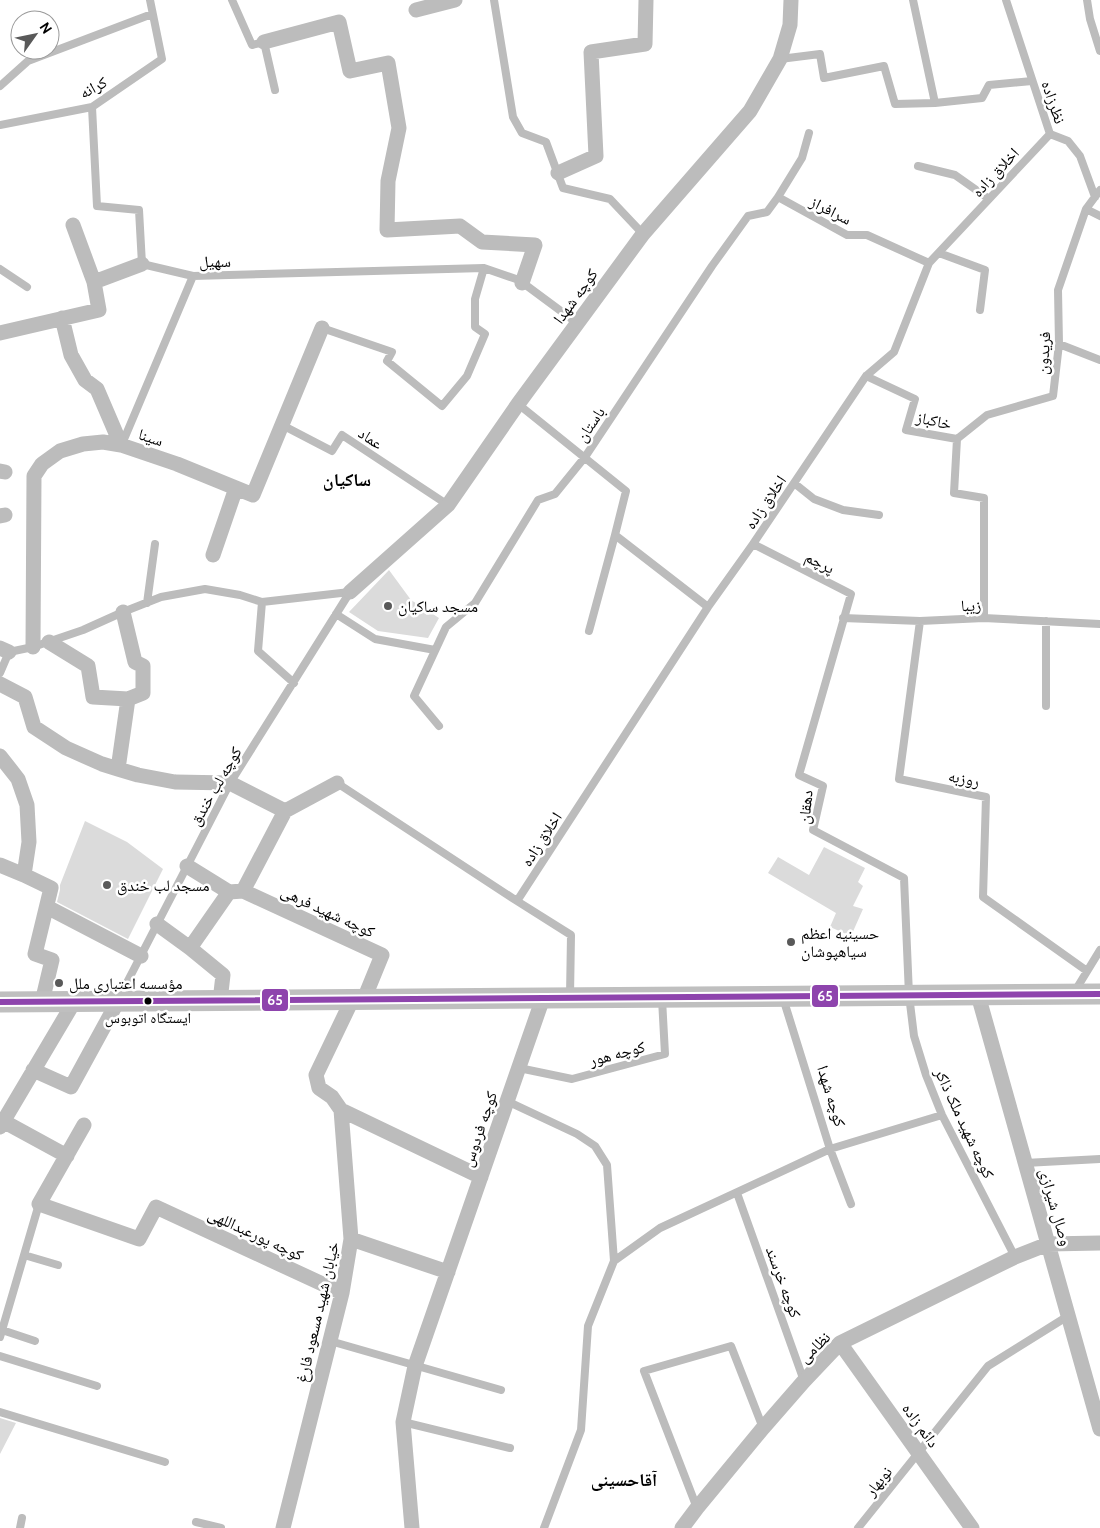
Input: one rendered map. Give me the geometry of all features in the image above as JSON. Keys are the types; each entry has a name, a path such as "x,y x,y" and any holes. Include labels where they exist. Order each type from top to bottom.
{"main road":[{"path":"0,1002 1100,994"}],"street":[{"path":"416,10 455,0"},
{"path":"558,173 596,156 591,52 645,44 646,0"},
{"name":"کوچه شهدا","path":"350,592 448,504 576,323 644,234 750,111 780,59 790,25 791,0"},
{"path":"264,42 339,22 350,71 388,63 399,128 388,181 387,230 460,226 482,242 535,245 522,283"},
{"path":"0,333 99,310 94,282 73,225"},
{"path":"94,282 142,264"},
{"path":"62,318 72,355 85,380 97,389 121,446"},
{"name":"سینا","path":"33,647 34,476 42,464 60,451 83,444 104,442 177,464 253,495 322,328"},
{"path":"213,556 236,488"},
{"path":"49,642 88,666 93,697 128,699 142,693 143,666 135,662 123,612"},
{"path":"0,684 25,696 34,727 66,748 102,764 138,776 175,782 230,783 285,811"},
{"path":"118,769 128,699"},
{"path":"0,756 18,779 27,805 29,842 24,875"},
{"path":"190,948 236,891 285,811 338,783"},
{"path":"0,865 51,888 35,954 52,960 42,1002"},
{"path":"187,866 236,891"},
{"name":"کوچه شهید فرهی","path":"236,891 382,956 358,999"},
{"path":"47,907 141,956"},
{"path":"157,924 223,974 220,1001"},
{"name":"وصال شیرازی","path":"978,995 1100,1429"},
{"name":"کوچه فردوس","path":"412,1528 403,1422 415,1366 543,998"},
{"path":"358,999 316,1075 319,1088 332,1097 341,1110 481,1177"},
{"path":"33,1070 71,1087 118,1001"},
{"path":"67,1156 2,1124 74,1002"},
{"name":"خیابان شهید مسعود فارغ","path":"283,1528 342,1293 351,1239 341,1110"},
{"path":"40,1204 84,1125"},
{"name":"کوچه پورعبداللهی","path":"40,1204 139,1239 156,1207 342,1293"},
{"path":"351,1239 448,1272"},
{"path":"1048,1244 1100,1243"},
{"name":"نظامی","path":"682,1528 763,1428 840,1343 1015,1257 1048,1244"},
{"name":"دائم زاده","path":"840,1343 972,1528"}],"lane":[{"path":"0,86 28,61 152,14 150,0"},
{"path":"232,0 252,45 264,42 275,90"},
{"path":"494,0 513,117 522,133 546,142 563,188 610,199 644,234"},
{"path":"913,0 935,103"},
{"name":"نظرزاده","path":"1006,0 1050,134 1068,140 1080,156 1095,197"},
{"path":"1087,0 1090,19 1100,51"},
{"name":"کرانه","path":"0,125 92,107 162,59 152,14"},
{"path":"780,59 820,54 824,78 884,66 895,104 935,103 982,98 989,85 1032,81"},
{"path":"92,107 96,206 139,210 142,264"},
{"name":"باستان","path":"439,726 414,696 446,627 475,603 538,500 555,494 585,457 712,266 748,216 767,212 802,158 809,133"},
{"name":"اخلاق زاده","path":"517,901 708,607 753,544 866,376 894,352 929,263 1050,134"},
{"path":"918,166 955,175 989,199"},
{"name":"فریدون","path":"957,439 987,415 1052,396 1059,344 1058,290 1086,209 1100,190"},
{"name":"سرافراز","path":"778,197 847,235 867,235 929,263"},
{"path":"1086,209 1100,216"},
{"path":"939,252 985,270 980,310"},
{"name":"سهیل","path":"142,264 193,276 484,268 522,283 576,323"},
{"path":"322,328 392,352 387,361 442,406 467,376 485,334 474,327 475,299 484,268"},
{"path":"0,269 27,287"},
{"path":"121,446 193,276"},
{"path":"1059,344 1100,360"},
{"name":"خاکباز","path":"866,376 915,399 906,430 957,439 954,493 984,498 984,618"},
{"path":"518,404 626,491 589,631"},
{"name":"عماد","path":"282,425 332,451 342,435 448,504"},
{"path":"794,483 814,499 844,510 879,515"},
{"path":"615,535 708,607"},
{"path":"147,603 155,544"},
{"name":"پرچم","path":"753,544 851,594 843,618"},
{"path":"0,673 5,650 33,647 49,642 83,630 161,597 205,590 240,595 262,602 350,592"},
{"name":"کوچه لب خندق","path":"118,1001 230,783 350,592"},
{"path":"262,602 258,651 294,683"},
{"path":"336,614 375,639 435,650"},
{"name":"زیبا","path":"843,618 920,621 984,618 1100,624"},
{"name":"دهقان","path":"843,618 799,775 823,786 813,830 904,878 909,995"},
{"name":"روزبه","path":"920,621 899,779 986,797 983,897 1087,972"},
{"path":"1046,621 1046,706"},
{"path":"338,783 572,935 570,998"},
{"path":"1074,994 1100,950"},
{"name":"کوچه شهید ملک ذاکر","path":"909,995 914,1036 926,1075 942,1115 1015,1257"},
{"name":"کوچه شهدا","path":"783,996 830,1149 851,1204"},
{"name":"کوچه هور","path":"519,1068 572,1079 665,1054 662,997"},
{"path":"507,1102 577,1134 595,1146 607,1165 614,1261 588,1326 581,1430 544,1528"},
{"path":"614,1261 660,1228 830,1149 942,1115"},
{"path":"1025,1163 1100,1159"},
{"name":"کوچه خرسند","path":"737,1193 804,1381"},
{"path":"35,1341 1,1334 40,1204"},
{"path":"24,1255 58,1265"},
{"name":"نوبهار","path":"858,1528 988,1366 1068,1316"},
{"path":"330,1341 501,1390"},
{"path":"697,1508 644,1370 731,1346 763,1428"},
{"path":"0,1356 97,1386"},
{"path":"0,1412 164,1462"},
{"path":"403,1422 510,1448"},
{"path":"20,1528 22,1518"},
{"path":"196,1522 221,1528"}],"building":[{"name":"مسجد ساکیان","path":"389,570 411,600 439,618 428,638 378,631 349,612"},
{"name":"مسجد لب خندق","path":"85,821 127,842 163,869 128,939 57,902 60,885"},
{"path":"824,847 865,868 858,882 863,886 853,906 863,909 851,936 830,927 836,913 768,873 778,857 809,875"},
{"path":"0,1418 16,1423 0,1454"}],"transit line":[{"name":"65","path":"0,1002 1100,994"}],"place":[{"name":"مسجد ساکیان","path":"388,606"},
{"name":"مسجد لب خندق","path":"107,885"},
{"name":"حسینیه اعظم سیاهپوشان","path":"791,942"},
{"name":"مؤسسه اعتباری ملل","path":"59,983"},
{"name":"ایستگاه اتوبوس","path":"148,1001"}],"district":[{"name":"ساکیان","path":"347,480"},
{"name":"آقاحسینی","path":"624,1480"}]}
